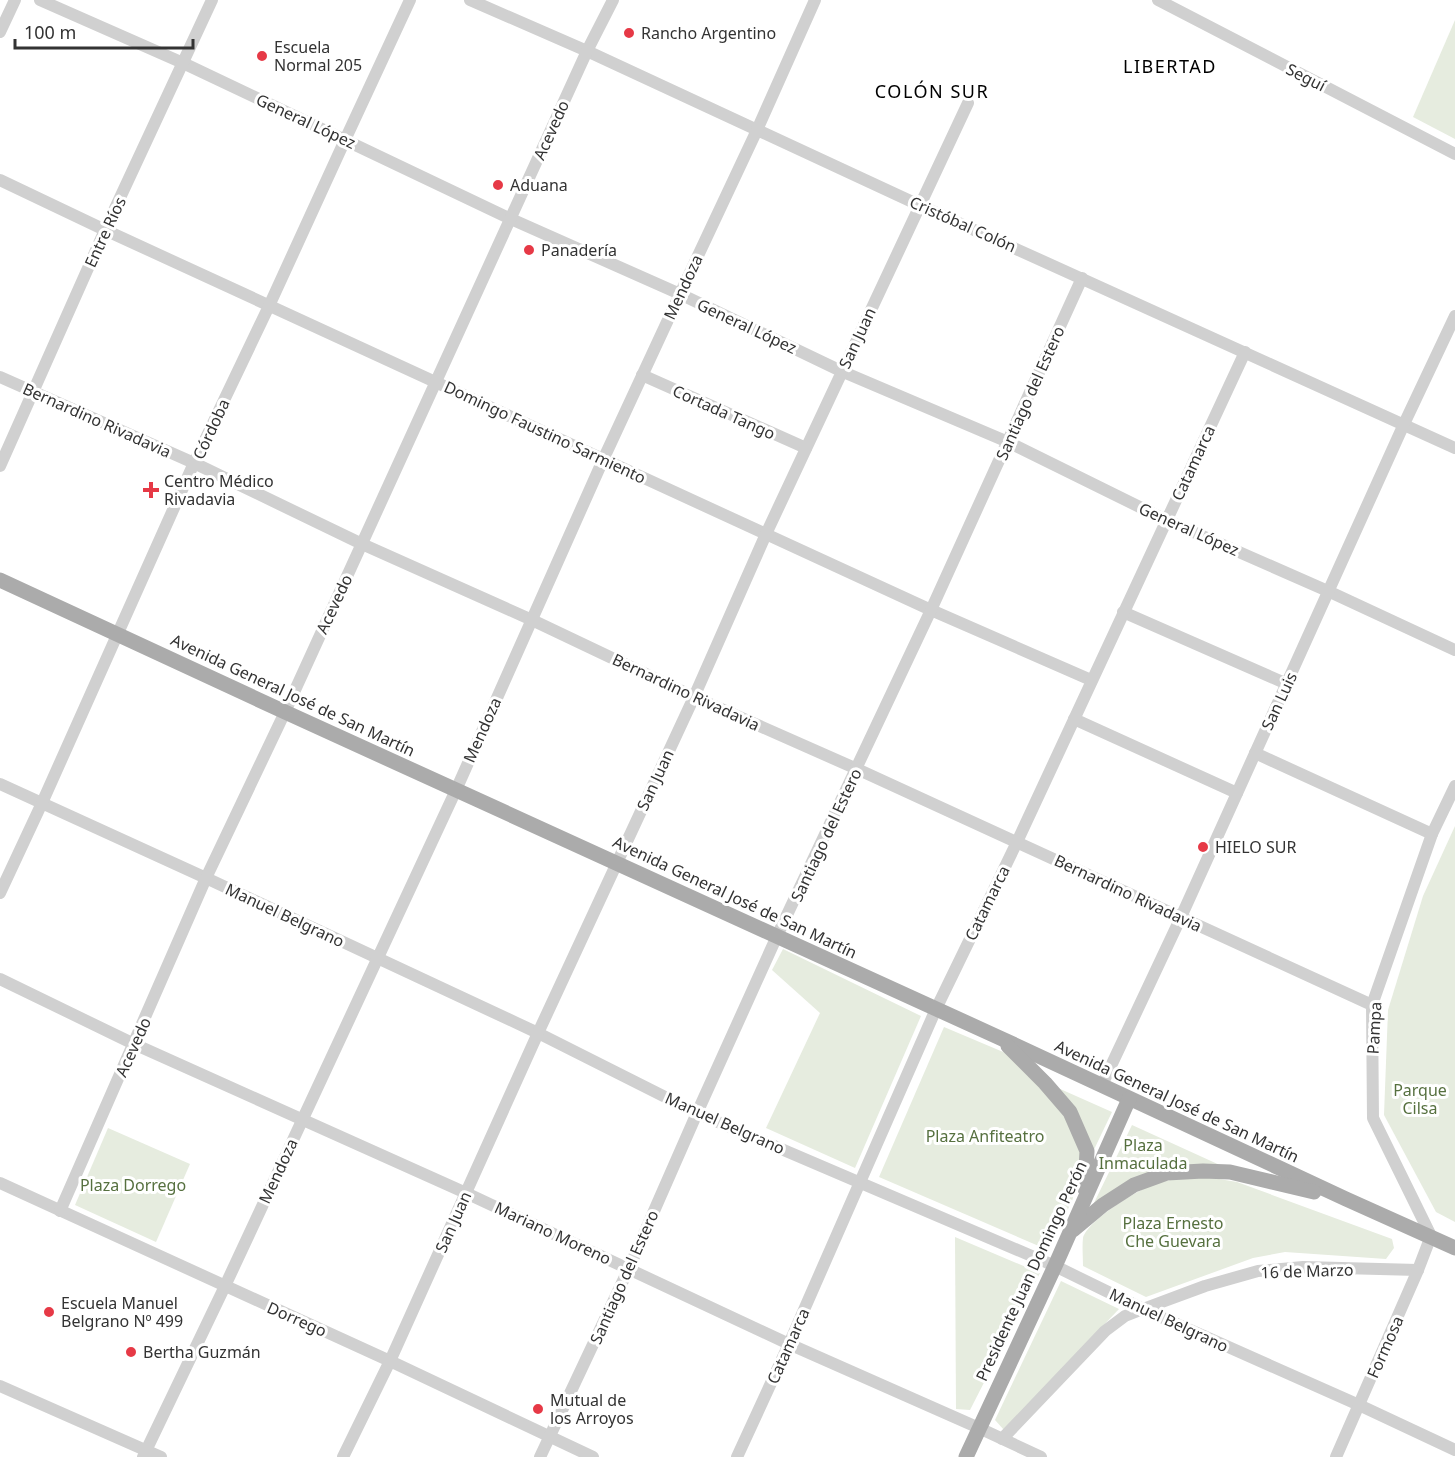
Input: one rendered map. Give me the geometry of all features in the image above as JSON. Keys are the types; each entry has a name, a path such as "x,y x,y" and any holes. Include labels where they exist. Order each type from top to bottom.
{"main road":[{"name":"Avenida General José de San Martín","path":"0,580 1455,1248"},
{"path":"1000,1038 1070,1112 1087,1151 1084,1198"},
{"name":"Presidente Juan Domingo Perón","path":"966,1457 1055,1266 1129,1099"},
{"path":"1069,1234 1103,1205 1134,1185 1167,1173 1230,1172 1346,1199"}],"street":[{"path":"0,32 15,0"},
{"name":"General López","path":"40,0 183,63 511,219 680,294 841,371 1008,442 1166,520 1455,650"},
{"name":"Entre Ríos","path":"0,466 105,230 212,0"},
{"name":"Córdoba","path":"0,893 194,464 410,0"},
{"name":"Cristóbal Colón","path":"470,0 1455,448"},
{"name":"Acevedo","path":"60,1211 207,878 511,219 586,51 613,0"},
{"name":"Mendoza","path":"144,1453 225,1286 456,790 603,460 815,0"},
{"name":"Seguí","path":"1158,0 1455,154"},
{"name":"San Juan","path":"343,1457 390,1361 841,371 968,103"},
{"name":"Domingo Faustino Sarmiento","path":"0,180 603,460 931,610 1091,680"},
{"name":"Santiago del Estero","path":"540,1457 630,1268 777,936 931,610 1082,278"},
{"name":"San Luis","path":"1102,1085 1455,316"},
{"name":"Catamarca","path":"737,1457 861,1183 936,1009 1017,842 1245,352"},
{"name":"Cortada Tango","path":"642,375 806,448"},
{"name":"Bernardino Rivadavia","path":"0,377 194,464 694,697 857,769 1372,1005"},
{"path":"1123,612 1287,684"},
{"path":"1074,718 1237,793"},
{"path":"1255,753 1432,834"},
{"name":"Manuel Belgrano","path":"0,784 538,1032 697,1113 1055,1266 1143,1309 1455,1450"},
{"name":"Pampa","path":"1431,1236 1373,1118 1372,1005 1432,834 1455,786"},
{"name":"Mariano Moreno","path":"0,979 134,1044 466,1193 789,1344 1041,1457"},
{"name":"Dorrego","path":"0,1183 594,1457"},
{"name":"Formosa","path":"1336,1457 1431,1236"},
{"name":"16 de Marzo","path":"1002,1439 1105,1331 1125,1317 1143,1309 1205,1286 1258,1271 1303,1267 1418,1270"},
{"path":"0,1386 144,1453 161,1457"}],"green space":[{"path":"1455,20 1455,139 1413,117"},
{"name":"Parque Cilsa","path":"1455,826 1455,1222 1436,1212 1384,1115 1388,1010 1423,896"},
{"path":"783,949 921,1016 855,1168 766,1128 820,1013 772,970"},
{"name":"Plaza Anfiteatro","path":"944,1027 1020,1059 1045,1083 1087,1151 1072,1201 1048,1250 879,1177"},
{"path":"1058,1088 1112,1112 1089,1160"},
{"name":"Plaza Inmaculada","path":"1132,1125 1222,1166 1194,1164 1093,1205"},
{"name":"Plaza Dorrego","path":"108,1128 190,1164 156,1242 75,1205"},
{"name":"Plaza Ernesto Che Guevara","path":"1207,1177 1237,1182 1392,1239 1394,1248 1386,1259 1285,1252 1253,1258 1146,1297 1083,1266 1083,1238 1105,1213 1152,1185 1178,1179"},
{"path":"955,1237 1040,1273 970,1410 956,1409"},
{"path":"1061,1281 1119,1309 1004,1430 995,1420"}],"place":[{"name":"Rancho Argentino","path":"629,33"},
{"name":"Escuela Normal 205","path":"262,56"},
{"name":"Aduana","path":"498,185"},
{"name":"Panadería","path":"529,250"},
{"name":"Centro Médico Rivadavia","path":"151,490"},
{"name":"HIELO SUR","path":"1203,847"},
{"name":"Escuela Manuel Belgrano Nº 499","path":"49,1312"},
{"name":"Bertha Guzmán","path":"131,1352"},
{"name":"Mutual de los Arroyos","path":"538,1409"}],"district":[{"name":"LIBERTAD","path":"1170,67"},
{"name":"COLÓN SUR","path":"932,92"}]}
